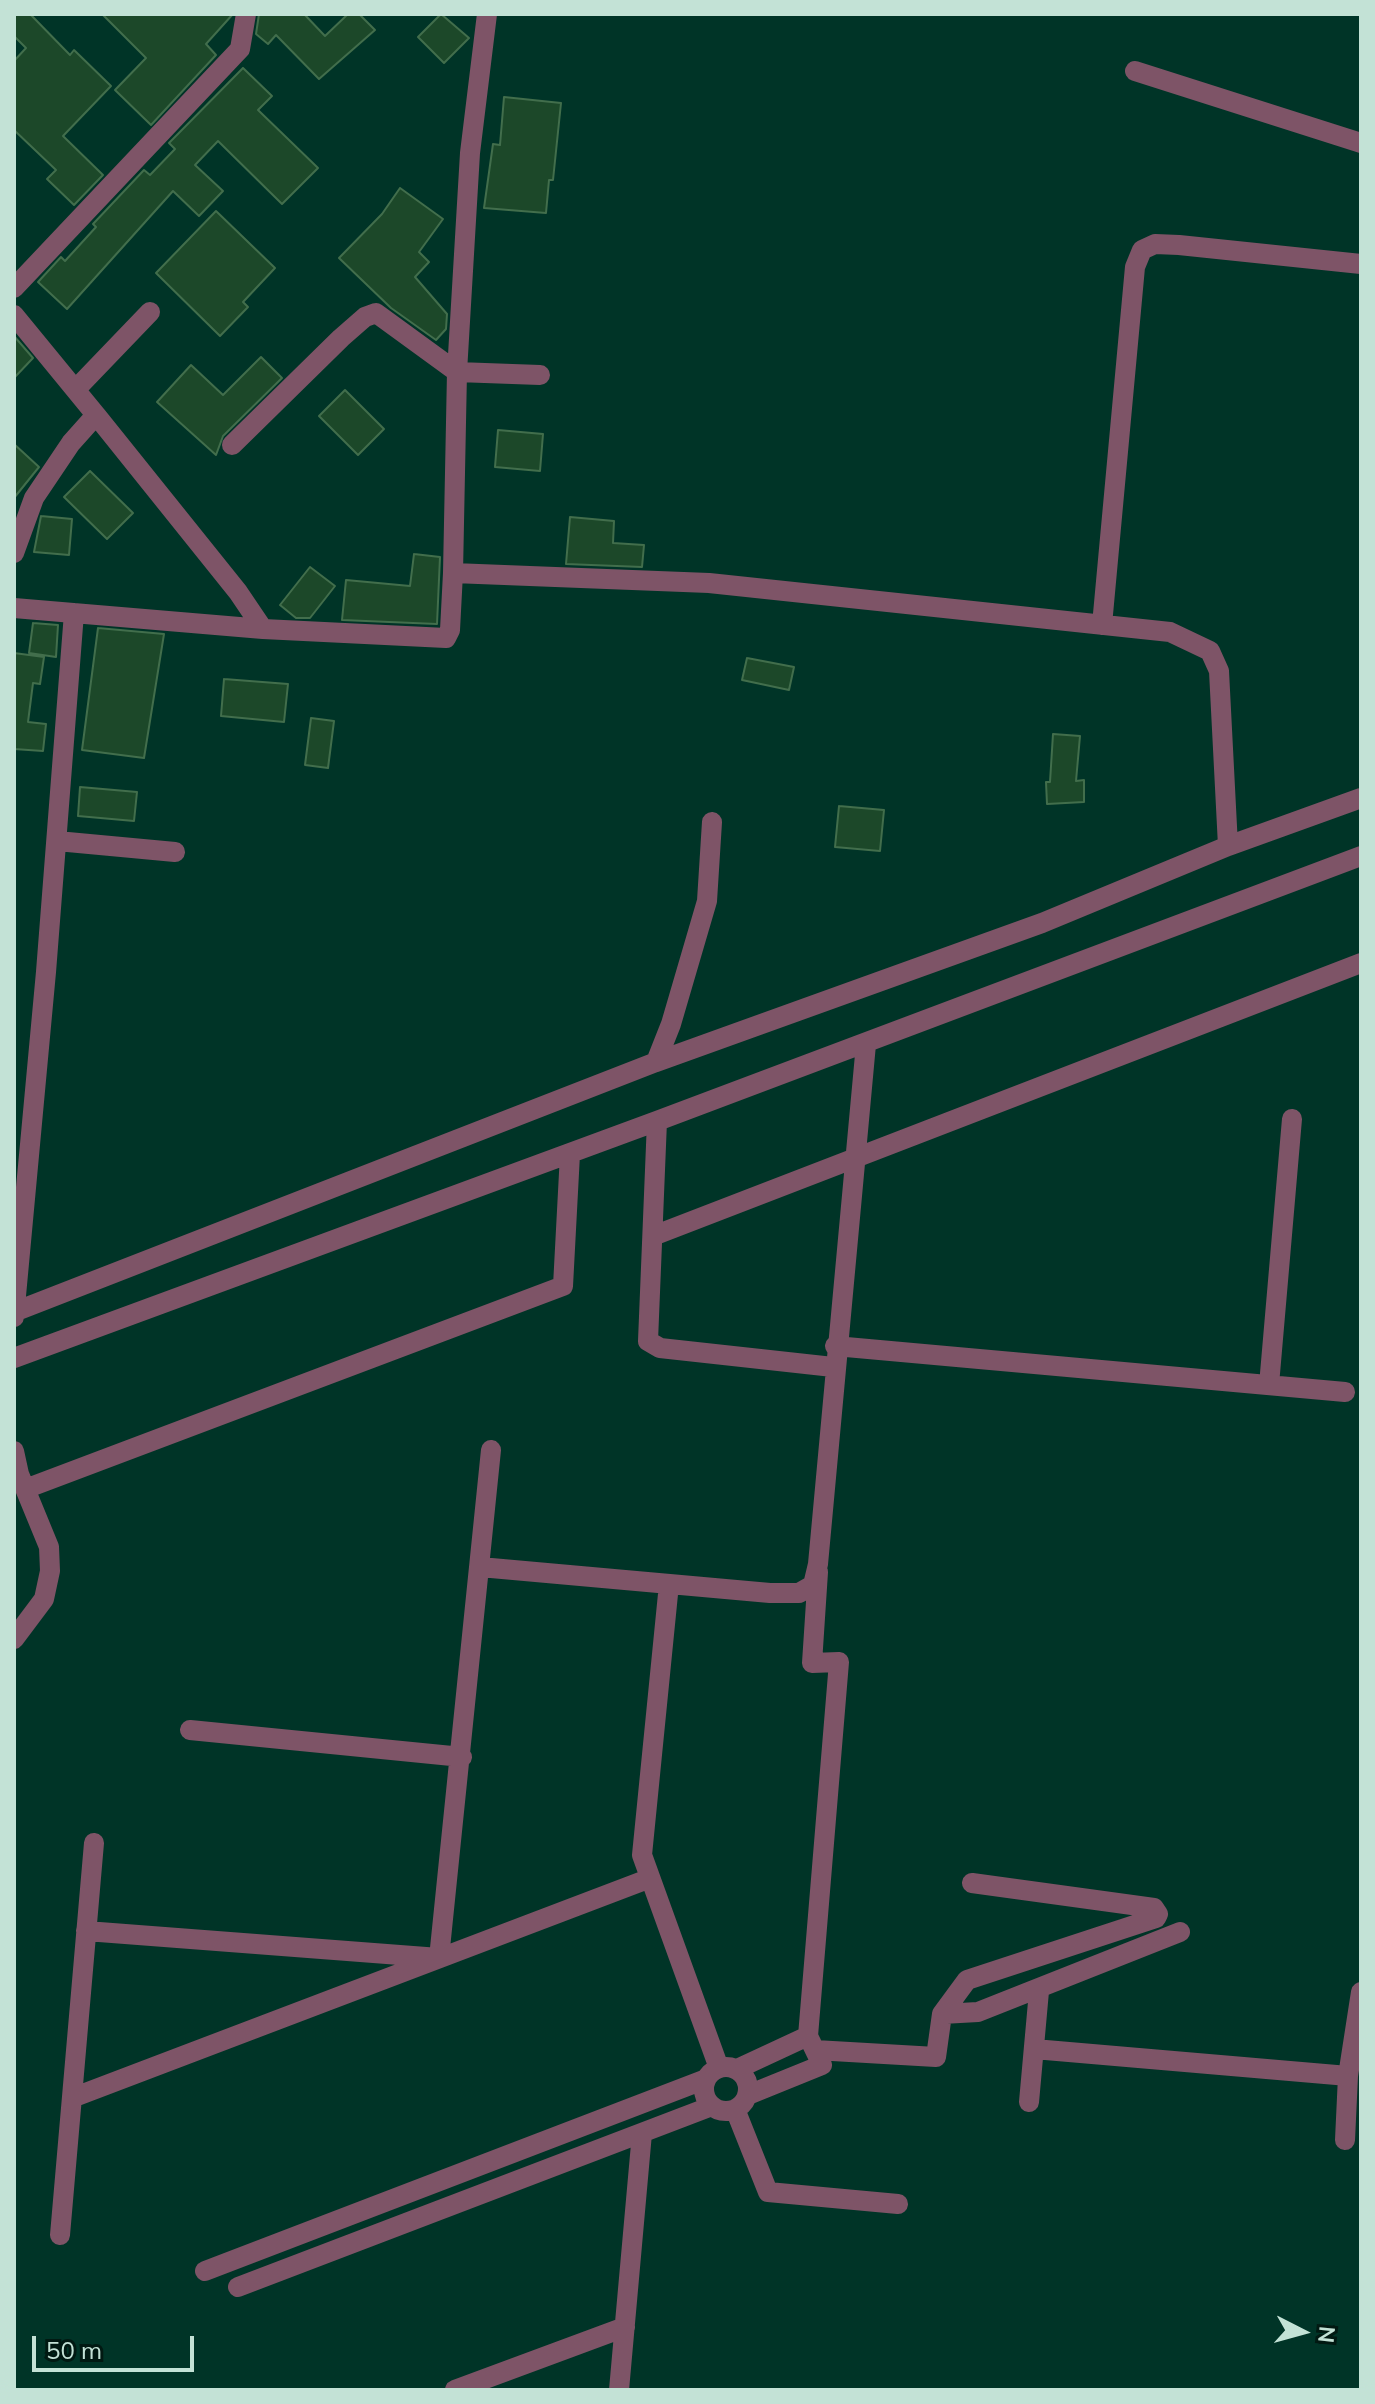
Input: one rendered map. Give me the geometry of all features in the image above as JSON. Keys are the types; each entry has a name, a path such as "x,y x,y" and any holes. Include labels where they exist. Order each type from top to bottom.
{"street":[{"path":"14,288 240,49 246,14"},
{"path":"14,608 441,640 450,630 457,372 470,153 487,14"},
{"path":"1135,71 1361,143"},
{"path":"1102,625 1135,267 1142,250 1155,244 1179,245 1361,264"},
{"path":"77,388 150,312"},
{"path":"232,445 341,338 365,317 376,313 457,372 540,375"},
{"path":"14,315 77,388 238,592 263,629"},
{"path":"14,553 19,519 52,468 96,415"},
{"path":"453,573 709,583 1170,632 1210,651 1219,671 1228,846"},
{"path":"74,613 57,841 14,1314 656,1062 1042,923 1228,846 1361,798"},
{"path":"656,1062 671,1024 707,901 712,822"},
{"path":"57,841 175,852"},
{"path":"14,1358 866,1044 1361,856"},
{"path":"653,1236 1361,963"},
{"path":"720,2072 704,2094 712,2106 725,2111 822,2065 812,2043 839,1662 812,1663 834,1356 866,1044"},
{"path":"1269,1385 1292,1119"},
{"path":"657,1121 648,1341 660,1348 834,1356 1345,1392"},
{"path":"25,1489 563,1286 570,1154"},
{"path":"439,1958 462,1757 491,1450"},
{"path":"14,1451 25,1489 49,1547 50,1571 44,1599 14,1639"},
{"path":"480,1567 799,1593 813,1585 818,1564"},
{"path":"669,1584 642,1855 648,1879 720,2072"},
{"path":"190,1730 462,1757"},
{"path":"60,2235 94,1843"},
{"path":"72,2098 648,1879"},
{"path":"205,2271 720,2072 812,2043 936,2057 942,2014 967,1980 1156,1918 1158,1914 1154,1908 972,1883"},
{"path":"86,1931 439,1958"},
{"path":"942,2014 978,2012 1039,1991 1180,1932"},
{"path":"1029,2102 1039,1991"},
{"path":"1345,2140 1348,2076 1361,1992"},
{"path":"1034,2049 1348,2076"},
{"path":"720,2072 747,2080 742,2102 768,2192 898,2204"},
{"path":"238,2287 712,2106"},
{"path":"619,2390 642,2133"},
{"path":"463,2389 625,2327"}],"building":[{"path":"14,14 30,14 70,55 74,50 111,86 63,136 103,175 74,205 47,179 56,170 14,130 14,61 26,48 14,36"},
{"path":"102,14 233,14 206,44 216,55 151,125 115,90 146,58"},
{"path":"259,14 304,14 325,36 348,14 359,14 375,30 319,79 276,35 268,44 256,34"},
{"path":"441,14 469,38 444,63 418,37"},
{"path":"243,68 272,96 258,110 318,168 282,204 218,141 195,165 223,191 199,216 173,191 67,309 38,282 61,257 65,261 96,227 93,224 144,170 150,175 175,149 169,143"},
{"path":"504,97 561,103 553,180 549,180 546,213 484,208 493,144 500,145"},
{"path":"400,188 443,219 419,252 429,262 415,277 447,314 446,329 436,340 391,308 339,258 382,214"},
{"path":"216,211 275,268 243,302 248,307 220,336 156,273"},
{"path":"14,336 33,358 14,378"},
{"path":"261,357 282,378 223,436 216,455 157,402 191,365 223,395"},
{"path":"345,390 384,429 358,455 319,416"},
{"path":"498,430 543,434 540,471 495,467"},
{"path":"14,444 39,467 14,498"},
{"path":"90,471 133,513 107,539 64,497"},
{"path":"41,516 72,519 69,555 34,552"},
{"path":"570,517 614,521 613,543 644,545 642,567 566,564"},
{"path":"414,554 440,557 437,624 342,620 346,580 410,586"},
{"path":"310,567 335,586 310,618 296,618 280,605"},
{"path":"33,623 58,625 56,657 29,653"},
{"path":"98,628 164,634 144,758 82,750"},
{"path":"14,653 44,657 40,684 33,683 28,722 46,724 43,751 14,749"},
{"path":"747,658 794,667 789,690 742,680"},
{"path":"224,679 288,684 284,722 221,716"},
{"path":"311,718 334,721 328,768 305,765"},
{"path":"1053,734 1080,736 1076,781 1084,780 1084,802 1047,804 1046,782 1050,782"},
{"path":"80,787 137,792 134,821 78,816"},
{"path":"839,806 884,810 880,851 835,847"}]}
